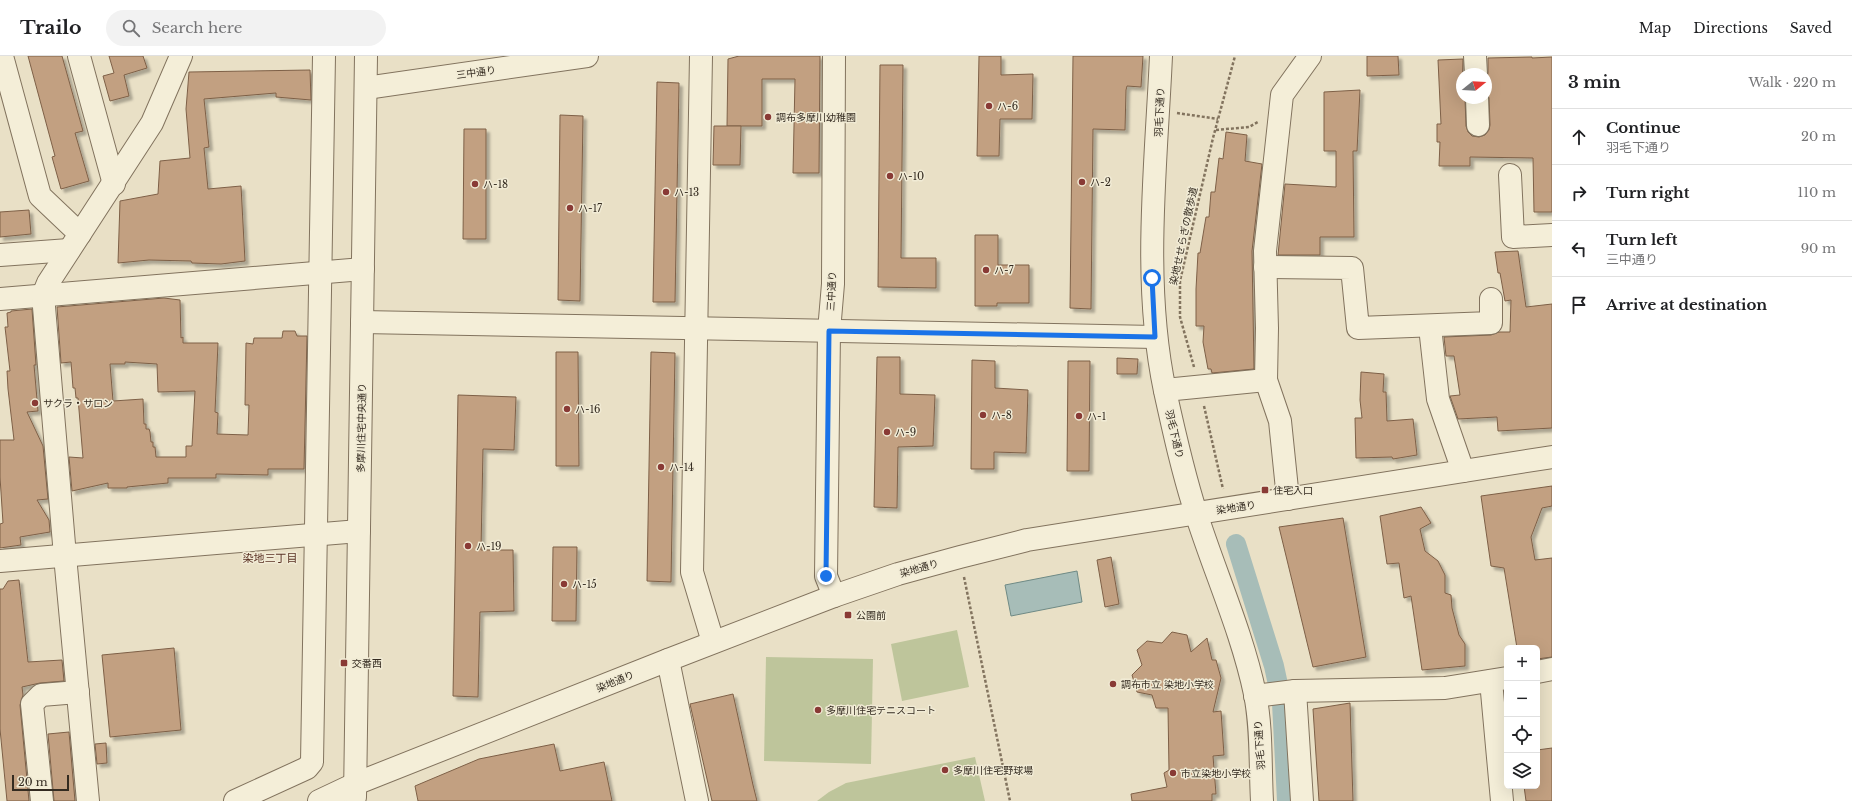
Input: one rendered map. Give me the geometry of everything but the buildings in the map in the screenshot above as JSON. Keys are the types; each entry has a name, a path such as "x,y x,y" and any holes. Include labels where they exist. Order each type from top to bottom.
{"street":[{"path":"2,56 40,196 74,242"},
{"path":"79,56 114,184"},
{"path":"88,801 65,556 43,295 48,283 114,184 152,123 181,56"},
{"path":"236,801 307,768 312,762 319,273 324,56"},
{"name":"多摩川住宅中央通り","path":"355,793 366,56"},
{"name":"三中通り","path":"366,88 587,56"},
{"path":"701,56 692,572 713,642"},
{"name":"三中通り","path":"834,56 833,284 829,331 826,576 834,596"},
{"name":"羽毛下通り","path":"1162,56 1152,278 1155,337 1165,390 1185,476 1196,513 1243,650 1279,693 1259,738 1262,801"},
{"path":"1288,499 1280,421 1266,380 1267,328 1265,252 1282,95 1310,56"},
{"path":"1477,104 1478,125"},
{"path":"1510,175 1512,237 1552,235"},
{"path":"0,255 74,242"},
{"path":"1265,266 1352,268 1358,328 1430,327 1491,323 1491,299"},
{"path":"0,299 363,270"},
{"path":"362,322 1155,337"},
{"path":"1430,327 1438,399 1462,471"},
{"path":"1165,390 1266,380"},
{"name":"染地通り","path":"319,801 355,793 668,660 834,596 898,574 1027,540 1552,457"},
{"path":"0,561 359,531"},
{"path":"668,660 697,801"},
{"path":"1540,671 1552,669"},
{"path":"1302,801 1279,693 1445,688 1499,679 1502,801"},
{"path":"42,801 32,704 41,695 78,692"}],"path":[{"name":"染地せせらぎの散歩道","path":"1224,490 1200,386 1180,317 1180,281 1218,120 1235,56"},
{"path":"1216,130 1249,127 1280,110"},
{"path":"1173,113 1218,120"},
{"path":"960,557 1010,801"}],"green space":[{"path":"957,630 969,687 902,701 891,644"},
{"name":"多摩川住宅テニスコート","path":"766,657 873,659 871,764 764,761"},
{"name":"多摩川住宅野球場","path":"975,757 985,801 817,801 829,792 846,783"}],"water":[{"path":"1077,571 1082,602 1011,616 1005,585"}],"waterway":[{"path":"1236,544 1274,666 1282,703 1287,801"}],"place":[{"name":"ハ-6","path":"989,106"},
{"name":"調布多摩川幼稚園","path":"768,117"},
{"name":"ハ-10","path":"890,176"},
{"name":"ハ-2","path":"1082,182"},
{"name":"ハ-18","path":"475,184"},
{"name":"ハ-13","path":"666,192"},
{"name":"ハ-17","path":"570,208"},
{"name":"ハ-7","path":"986,270"},
{"name":"サクラ・サロン","path":"35,403"},
{"name":"ハ-16","path":"567,409"},
{"name":"ハ-8","path":"983,415"},
{"name":"ハ-1","path":"1079,416"},
{"name":"ハ-9","path":"887,432"},
{"name":"ハ-14","path":"661,467"},
{"name":"住宅入口","path":"1265,490"},
{"name":"ハ-19","path":"468,546"},
{"name":"ハ-15","path":"564,584"},
{"name":"公園前","path":"848,615"},
{"name":"交番西","path":"344,663"},
{"name":"調布市立 染地小学校","path":"1113,684"},
{"name":"多摩川住宅テニスコート","path":"818,710"},
{"name":"多摩川住宅野球場","path":"945,770"},
{"name":"市立染地小学校","path":"1173,773"}],"district":[{"name":"染地三丁目","path":"270,558"}],"route":[{"path":"826,576 829,331 1155,337 1152,278"}]}
